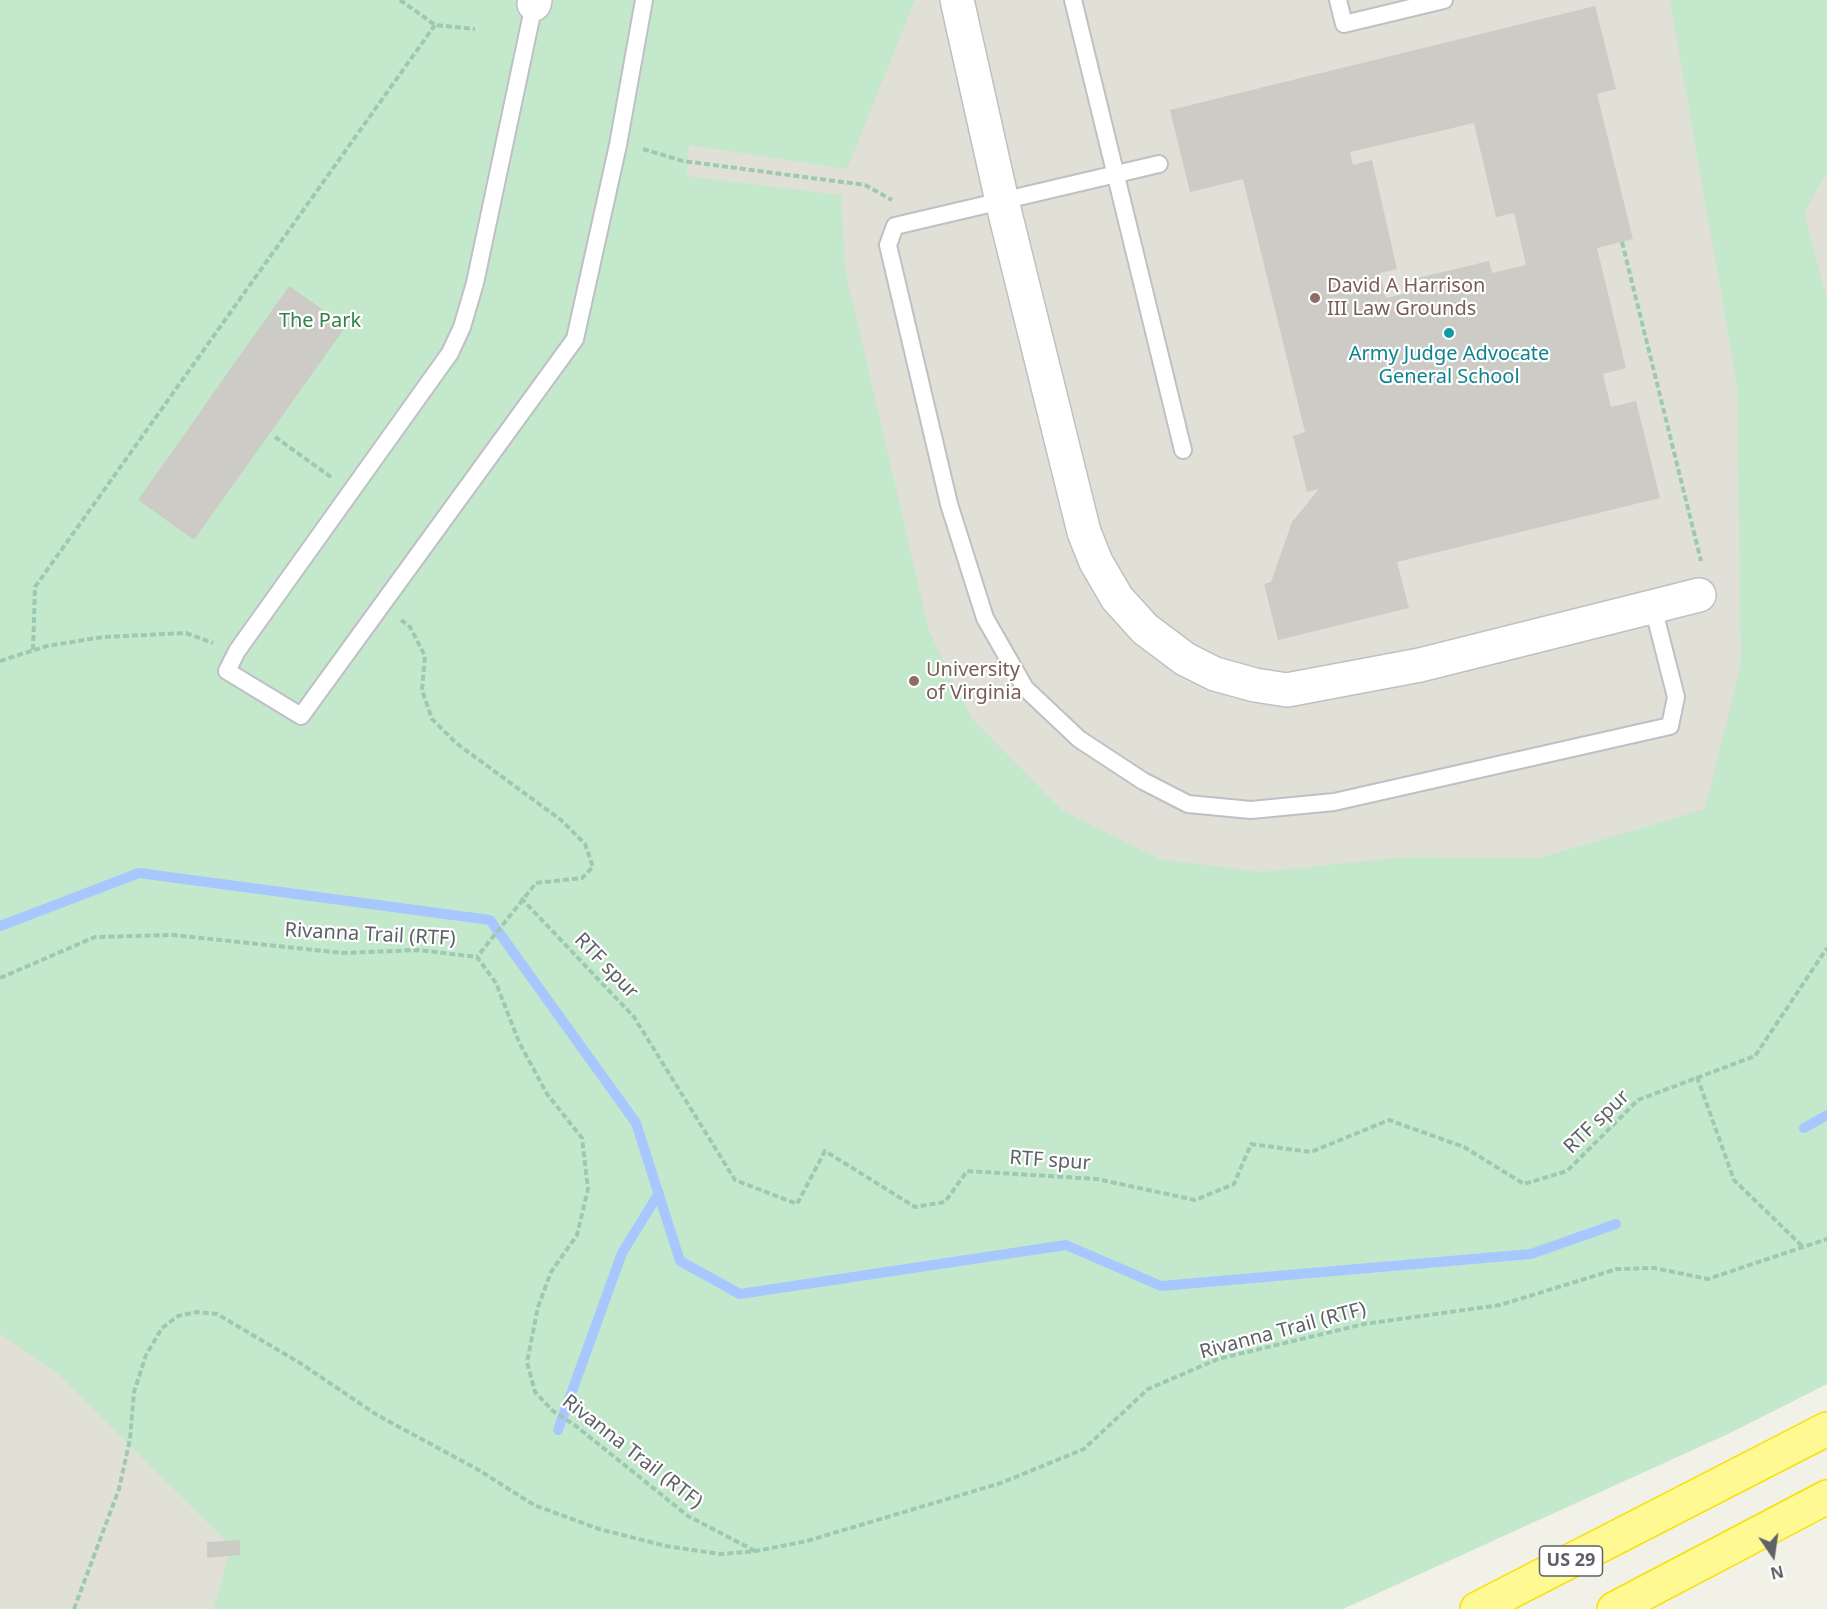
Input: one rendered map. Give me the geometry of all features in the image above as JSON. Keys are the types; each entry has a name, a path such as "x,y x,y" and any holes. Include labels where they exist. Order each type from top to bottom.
{"highway":[{"name":"US 29","path":"1477,1609 1827,1429"},
{"path":"1614,1609 1827,1497"}],"street":[{"path":"957,0 1002,201 1084,532 1096,562 1117,598 1145,629 1185,659 1225,677 1255,686 1287,690 1420,665 1699,595"}],"lane":[{"path":"535,2 475,283 462,327 450,353 237,651 226,671 301,716 575,339 618,145 644,0"},
{"path":"1072,0 1182,450"},
{"path":"1338,0 1344,24 1444,0"},
{"path":"1159,164 895,226 888,245 949,504 985,618 1025,688 1078,739 1143,781 1188,804 1251,810 1335,802 1670,726 1676,697 1653,607"}],"path":[{"path":"400,0 435,25 475,29"},
{"path":"33,650 35,587 435,25"},
{"path":"657,152 683,161 865,185 896,202"},
{"path":"1622,242 1709,593 1699,595"},
{"path":"276,437 351,491"},
{"path":"382,605 410,627 425,656 422,690 432,718 456,743 561,820 585,844 593,867 582,878 536,883 521,898 477,957"},
{"path":"0,661 33,650 103,637 186,633 237,651"},
{"name":"RTF spur","path":"521,898 634,1017 735,1180 797,1204 825,1151 915,1207 945,1202 967,1171 1097,1179 1195,1200 1234,1184 1251,1144 1311,1152 1389,1120 1464,1146 1524,1184 1567,1172 1638,1100 1755,1056 1827,948"},
{"name":"Rivanna Trail (RTF)","path":"0,978 95,937 173,935 343,952 418,950 477,957 496,983 519,1042 548,1094 582,1138 588,1189 577,1235 551,1272 537,1307 527,1362 535,1392 553,1411 576,1426 688,1516 756,1551 807,1541 1001,1483 1084,1449 1148,1389 1218,1359 1364,1324 1500,1305 1617,1269 1654,1268 1708,1279 1827,1239"},
{"path":"1697,1077 1734,1180 1803,1247"},
{"path":"74,1609 119,1489 130,1439 134,1392 146,1355 162,1328 178,1316 197,1312 217,1314 300,1363 377,1415 477,1469 534,1505 599,1529 666,1546 720,1554 756,1551"}],"shaded area":[{"name":"University of Virginia","path":"0,0 1827,0 1827,1362 1299,1609 0,1609"}],"green space":[{"name":"University of Virginia","path":"0,0 915,0 847,169 689,145 687,176 841,195 845,269 929,631 972,719 1063,811 1160,859 1260,872 1404,857 1540,858 1705,809 1741,664 1737,385 1670,0 1827,0 1827,177 1823,179 1804,213 1827,299 1827,1384 1730,1433 1343,1609 214,1609 231,1546 58,1374 0,1334"}],"building":[{"name":"Army Judge Advocate General School","path":"1595,6 1616,89 1597,94 1633,239 1597,248 1626,368 1603,374 1611,407 1636,401 1660,498 1397,562 1409,608 1278,640 1264,584 1271,582 1292,522 1319,489 1307,492 1293,436 1305,432 1243,179 1190,192 1170,110","holes":["1474,123 1496,217 1514,213 1526,265 1492,273 1489,261 1417,278 1419,290 1386,298 1380,273 1397,269 1372,160 1353,165 1350,152"]},
{"path":"289,286 346,326 194,540 138,500"},
{"path":"240,1540 240,1555 207,1558 207,1542"}],"waterway":[{"path":"0,926 139,873 490,920 636,1123 680,1261 740,1294 1066,1245 1161,1286 1531,1254 1616,1224"},
{"path":"1804,1128 1827,1115"},
{"path":"558,1430 622,1253 659,1193"}],"place":[{"name":"David A Harrison III Law Grounds","path":"1315,298"},
{"name":"Army Judge Advocate General School","path":"1449,333"},
{"name":"University of Virginia","path":"914,681"}],"park label":[{"name":"The Park","path":"320,321"}]}
